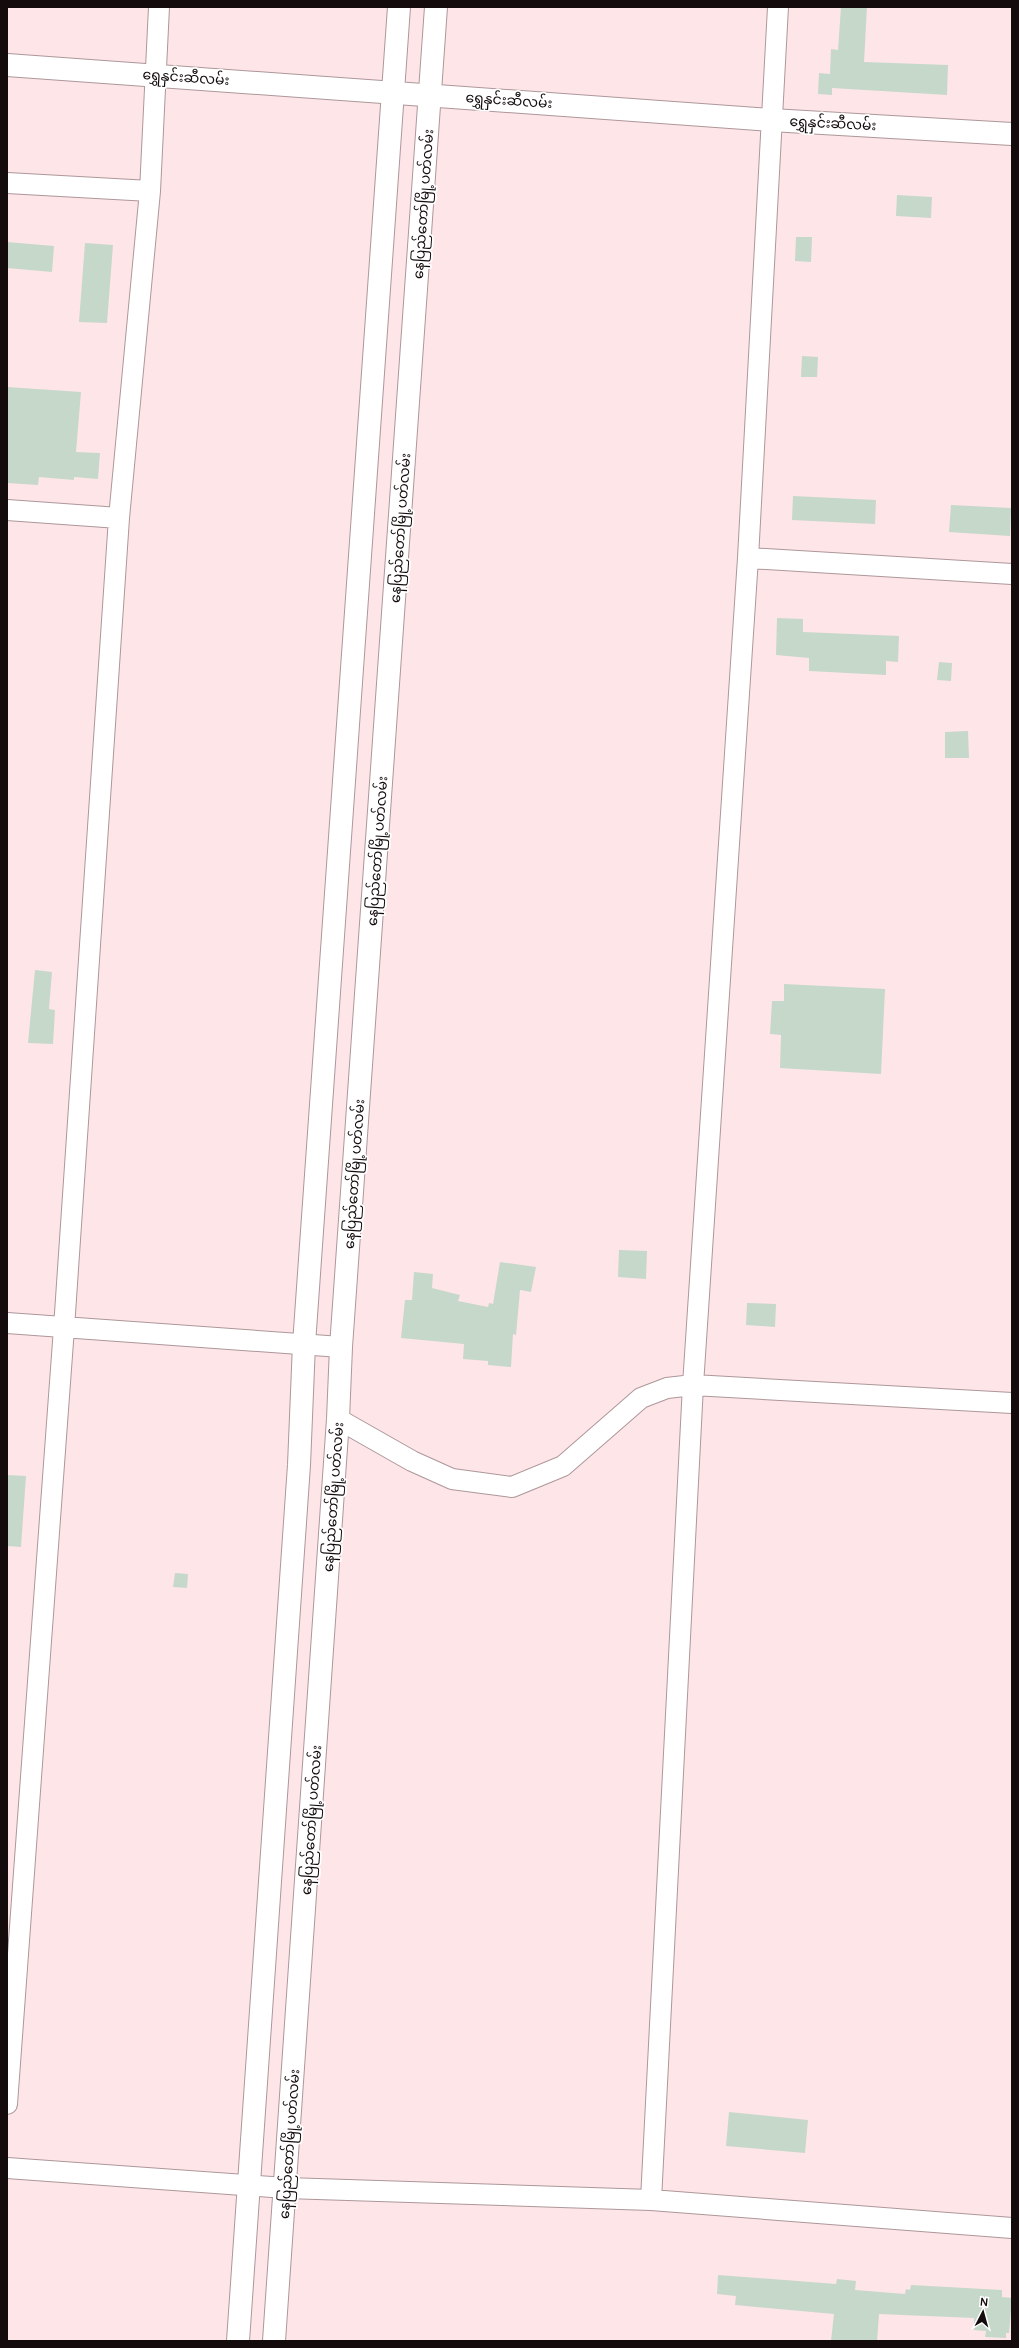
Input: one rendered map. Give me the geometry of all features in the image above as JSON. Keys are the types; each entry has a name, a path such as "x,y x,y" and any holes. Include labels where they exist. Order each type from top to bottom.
{"main road":[{"path":"238,2341 299,1465 304,1344 399,7"},
{"name":"နေပြည်တော်မြို့ပတ်လမ်း","path":"274,2341 286,2188 338,1419 341,1347 436,7"},
{"name":"ရွှေနှင်းဆီလမ်း","path":"7,65 393,91 771,120 1012,134"}],"street":[{"path":"7,2104 64,1328 119,518 150,190 159,7"},
{"path":"651,2200 693,1385 748,558 778,7"},
{"path":"7,183 150,190"},
{"path":"7,510 119,518"},
{"path":"748,558 1012,574"},
{"path":"7,1324 341,1347"},
{"path":"338,1419 412,1461 452,1478 512,1487 563,1466 641,1398 666,1388 693,1385 1012,1403"},
{"path":"7,2168 248,2184 286,2188 651,2200 1012,2228"}],"building":[{"path":"841,7 867,7 864,62 948,65 947,95 832,88 832,95 818,94 819,73 830,74 831,49 838,50"},
{"path":"897,195 932,197 931,218 896,216"},
{"path":"796,237 812,237 811,262 795,261"},
{"path":"7,242 54,246 52,272 7,268"},
{"path":"85,243 113,245 107,323 79,322"},
{"path":"802,356 818,357 817,377 801,377"},
{"path":"7,387 81,392 76,452 100,453 98,479 74,477 74,480 39,477 38,485 7,483"},
{"path":"793,496 876,500 875,524 792,520"},
{"path":"951,505 1011,508 1010,536 949,532"},
{"path":"777,618 803,619 803,632 899,636 898,662 886,661 886,675 809,671 809,658 776,655"},
{"path":"939,662 952,663 951,681 937,680"},
{"path":"968,731 969,758 945,758 945,732"},
{"path":"35,970 52,972 49,1009 55,1010 53,1044 28,1043"},
{"path":"784,984 885,989 881,1074 780,1068 781,1035 770,1034 772,1001 784,1001"},
{"path":"619,1250 647,1251 646,1279 618,1277"},
{"path":"500,1262 536,1267 531,1292 520,1290 516,1335 513,1334 511,1367 488,1365 488,1361 463,1359 464,1344 401,1338 405,1300 412,1300 414,1272 433,1274 432,1288 460,1295 458,1301 488,1307 489,1303 493,1304"},
{"path":"747,1303 776,1304 775,1327 746,1325"},
{"path":"7,1475 26,1476 21,1547 7,1546"},
{"path":"175,1573 188,1574 187,1588 173,1587"},
{"path":"729,2112 808,2120 805,2153 726,2146"},
{"path":"718,2275 836,2284 837,2279 856,2281 855,2290 905,2294 906,2289 910,2290 911,2285 1002,2290 1002,2297 1012,2298 1009,2333 1006,2333 1006,2338 985,2337 986,2331 974,2330 974,2318 879,2314 877,2341 831,2341 834,2314 735,2305 736,2296 717,2294"}]}
